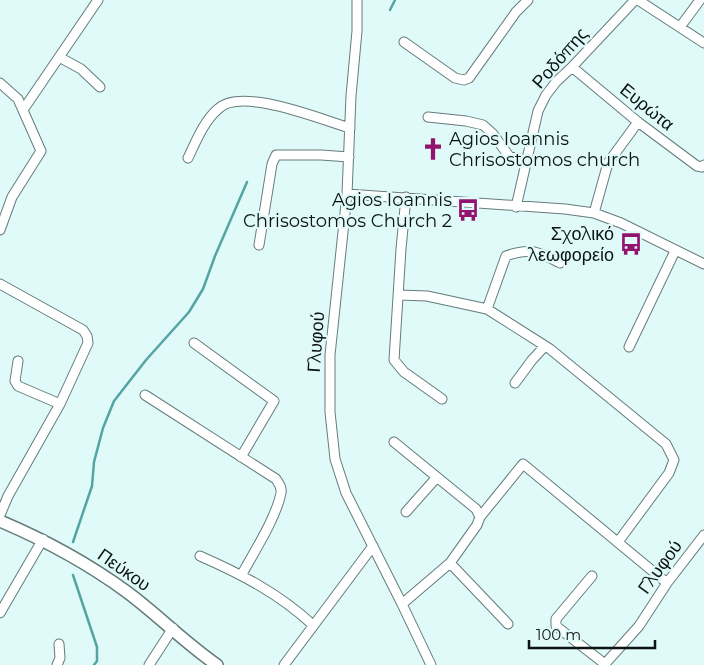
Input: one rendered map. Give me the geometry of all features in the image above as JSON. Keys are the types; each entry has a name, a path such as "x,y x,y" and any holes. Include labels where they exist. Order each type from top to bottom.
{"main road":[{"name":"Πεύκου","path":"0,521 43,539 87,564 173,628 217,665"}],"street":[{"path":"23,110 98,0"},
{"name":"Γλυφού","path":"357,0 357,31 351,96 347,194 330,355 330,412 335,459 346,493 402,604 430,665"},
{"path":"404,42 455,78 464,80 469,78 516,12 528,0"},
{"path":"636,0 704,43"},
{"name":"Ροδόπης","path":"516,207 538,111 546,95 556,82 636,0"},
{"path":"680,27 700,0"},
{"path":"60,57 81,69 100,87"},
{"name":"Ευρώτα","path":"572,67 638,122 697,166 702,167 704,165"},
{"path":"0,83 18,99 42,152 12,196 0,230"},
{"path":"188,158 206,123 219,107 236,101 258,101 350,128"},
{"path":"428,117 466,121 483,126 492,133 510,156 526,161"},
{"path":"594,213 608,163 638,122"},
{"path":"259,245 272,164 276,155 349,157"},
{"path":"347,194 565,209 594,213 621,223 704,264"},
{"path":"406,197 394,360 404,372 442,399"},
{"path":"487,309 506,256 528,250 540,253 560,263"},
{"path":"629,347 675,251"},
{"path":"0,284 83,330 87,336 88,343 60,404 8,496 0,514"},
{"path":"399,295 427,296 487,309 545,346 666,444 674,460 670,473 618,542"},
{"path":"194,343 274,401 241,457"},
{"path":"515,383 545,346"},
{"path":"18,360 15,381 18,386 60,404"},
{"path":"145,395 276,479 280,485 281,492 268,526 242,574"},
{"path":"394,442 476,509 480,517"},
{"path":"402,604 450,563 477,525 480,517 523,464 667,582"},
{"path":"406,512 437,477"},
{"name":"Γλυφού","path":"604,664 639,626 667,582 704,535"},
{"path":"0,613 43,539"},
{"path":"284,665 373,546"},
{"path":"200,556 242,574 294,607 313,625"},
{"path":"450,563 508,624"},
{"path":"592,576 556,619 556,626 604,664"},
{"path":"0,592 9,595"},
{"path":"150,665 173,628"},
{"path":"57,665 60,658 59,644"}],"waterway":[{"path":"390,10 395,0"},
{"path":"73,542 92,486 94,462 103,428 114,401 146,360 189,312 203,289 247,182"},
{"path":"73,575 97,647 97,661 94,665"}],"place":[{"name":"Agios Ioannis Chrisostomos church","path":"433,149"},
{"name":"Agios Ioannis Chrisostomos Church 2","path":"468,210"},
{"name":"Σχολικό λεωφορείο","path":"631,244"}]}
